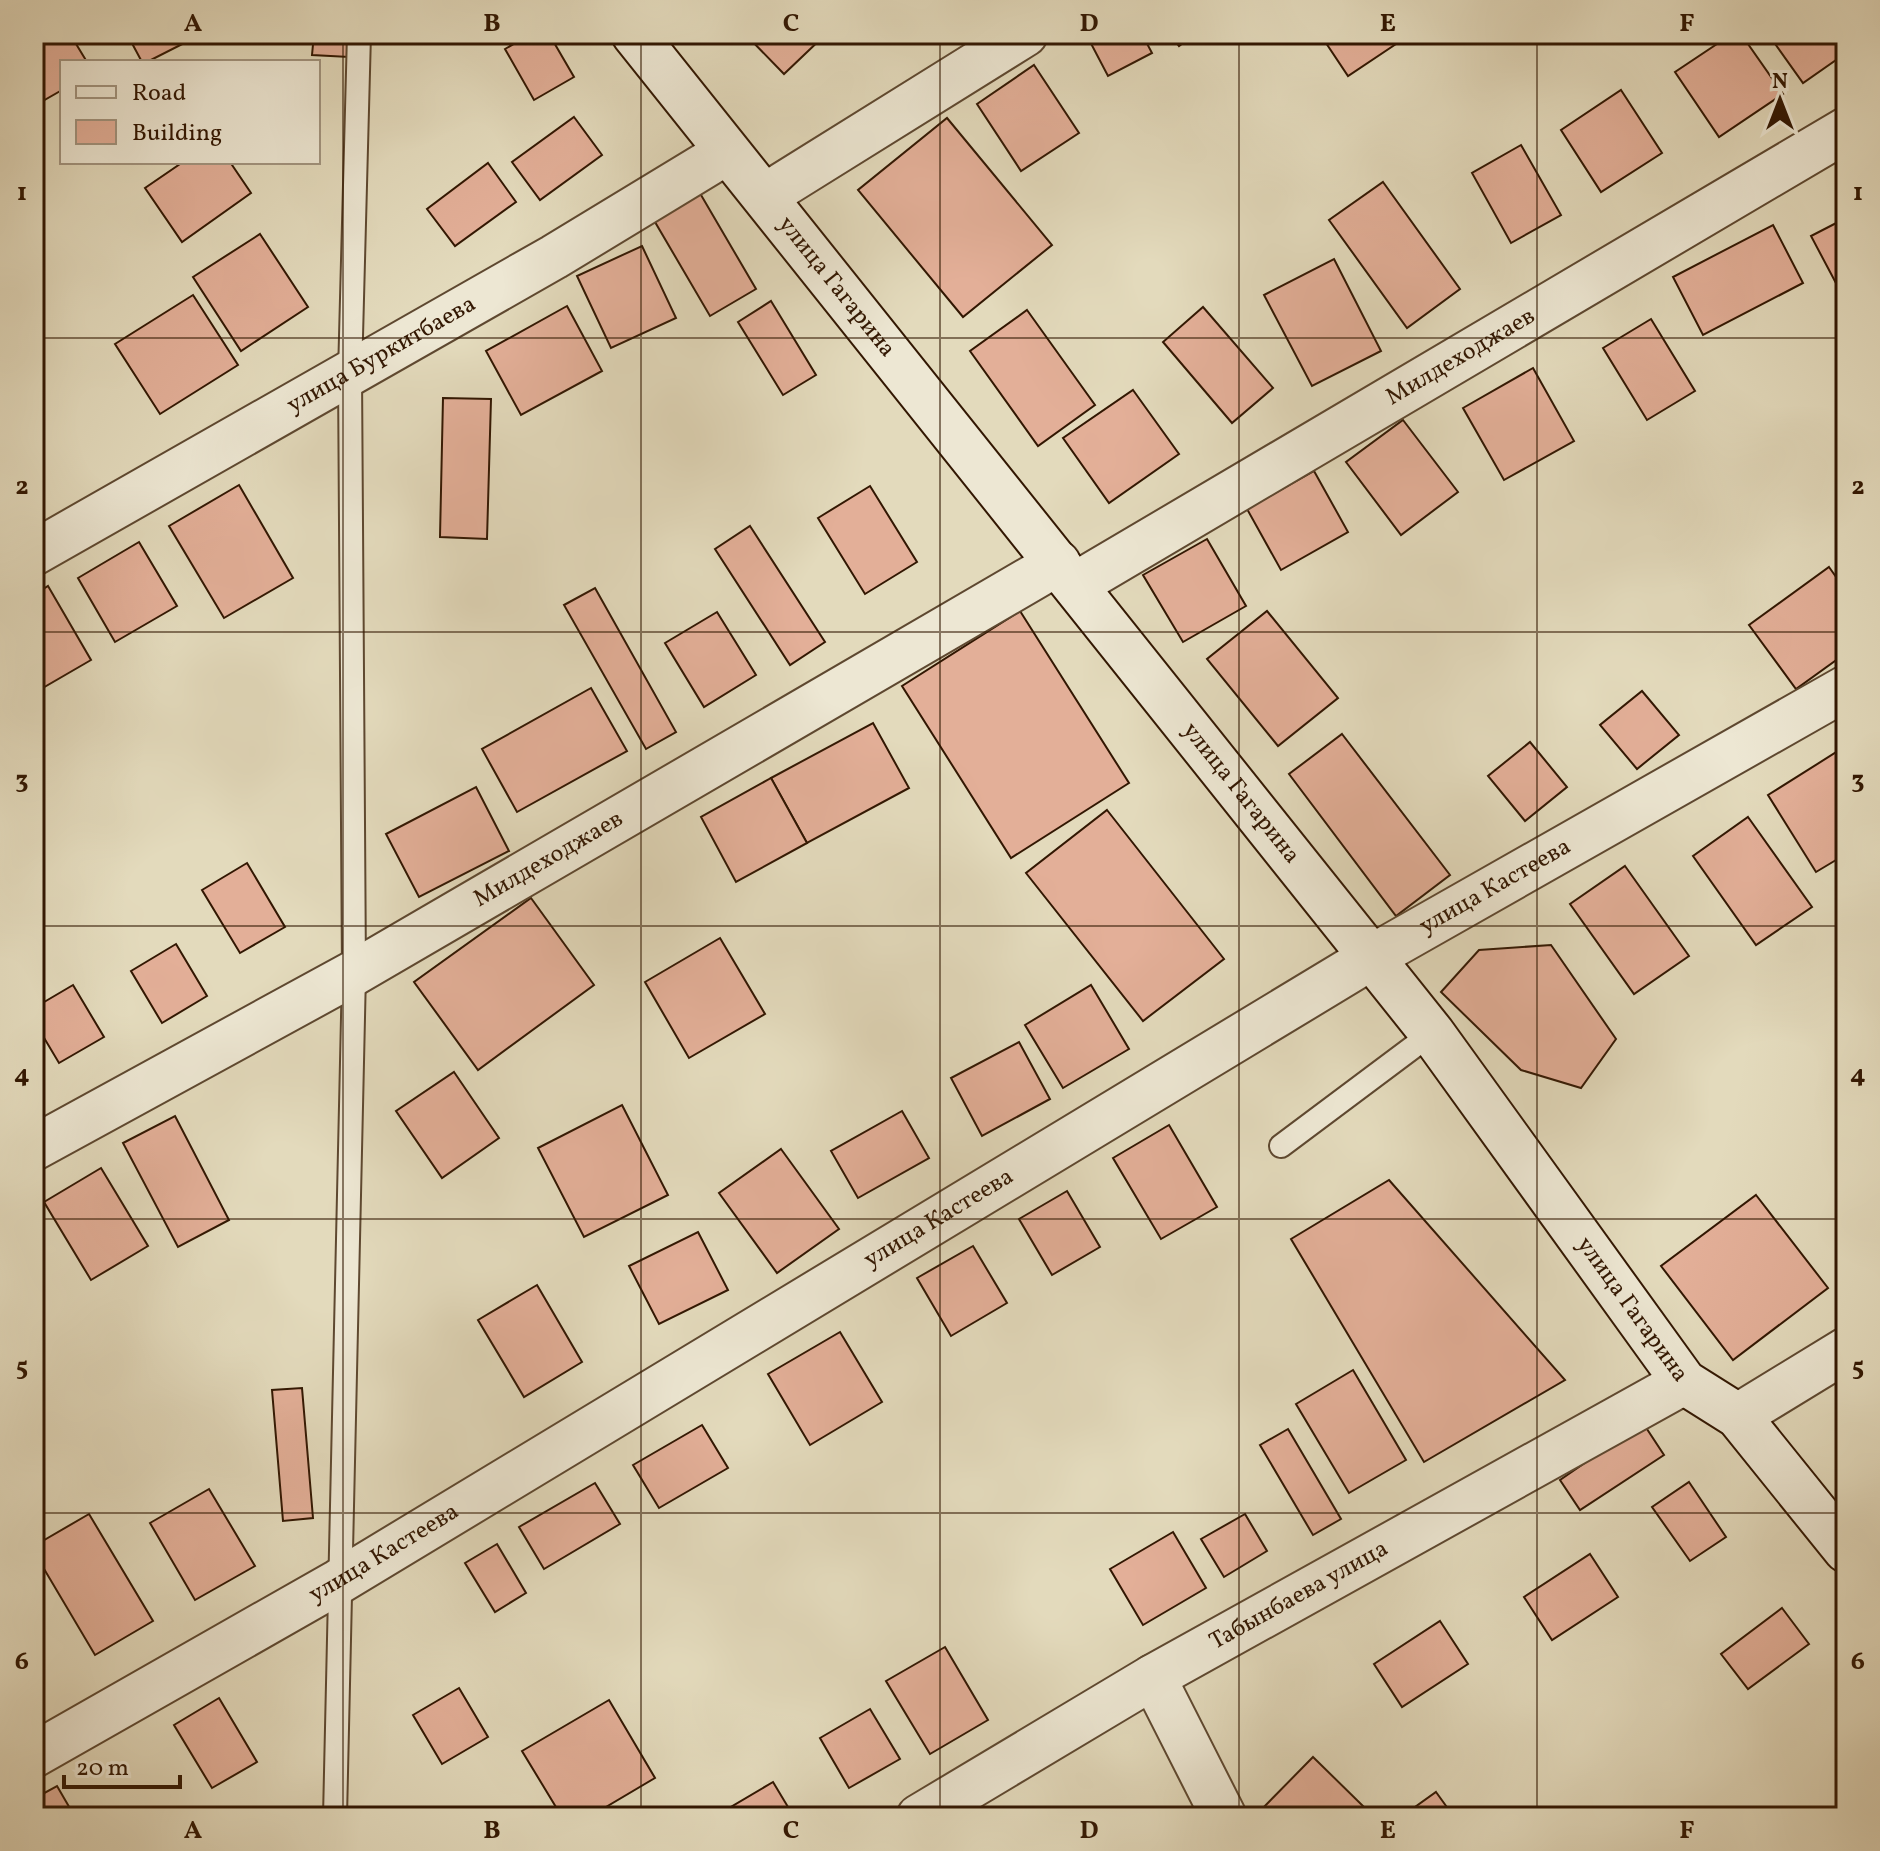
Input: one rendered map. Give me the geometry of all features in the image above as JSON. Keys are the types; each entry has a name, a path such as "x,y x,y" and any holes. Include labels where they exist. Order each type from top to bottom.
{"street":[{"name":"улица Гагарина","path":"634,34 1432,1033 1684,1382 1738,1416 1846,1550"},
{"path":"765,196 1025,34"},
{"name":"Милдеходжаев","path":"34,1148 354,973 1066,574 1846,130"},
{"name":"улица Буркитбаева","path":"34,553 350,374 727,152"},
{"name":"улица Кастеева","path":"34,1755 338,1582 1372,957 1846,688"},
{"path":"1738,1416 1846,1350"},
{"name":"Табынбаева улица","path":"919,1817 1153,1677 1684,1382"},
{"path":"1153,1677 1224,1817"}],"lane":[{"path":"335,1817 354,973 350,374 359,34"},
{"path":"1281,1146 1432,1033"}],"building":[{"path":"34,34 70,34 86,60 60,60 60,91 34,106"},
{"path":"127,34 202,34 151,60 141,60"},
{"path":"314,34 350,34 349,57 312,55"},
{"path":"531,34 549,34 574,77 534,100 505,49"},
{"path":"745,34 826,34 784,74"},
{"path":"1086,34 1142,34 1152,53 1108,76"},
{"path":"1170,34 1195,34 1179,46"},
{"path":"1320,34 1394,34 1399,42 1348,76"},
{"path":"1732,34 1741,34 1783,94 1719,137 1675,72"},
{"path":"1768,34 1846,34 1846,53 1803,83"},
{"path":"1034,65 1079,133 1021,171 977,104"},
{"path":"1621,90 1662,153 1601,192 1561,130"},
{"path":"574,117 602,155 540,200 512,162"},
{"path":"947,118 1052,245 963,317 858,190"},
{"path":"1521,145 1561,215 1511,243 1472,173"},
{"path":"488,163 516,202 455,246 427,209"},
{"path":"180,164 231,164 251,193 182,242 145,188"},
{"path":"1383,182 1460,289 1407,328 1329,220"},
{"path":"694,183 756,289 710,316 648,210"},
{"path":"1846,218 1846,302 1811,236"},
{"path":"1773,225 1803,283 1703,335 1673,277"},
{"path":"260,234 308,307 241,351 193,277"},
{"path":"642,246 676,318 611,348 577,276"},
{"path":"1334,259 1381,351 1312,386 1264,295"},
{"path":"193,295 238,365 160,414 115,344"},
{"path":"771,301 816,375 783,395 738,322"},
{"path":"567,306 602,371 521,415 486,351"},
{"path":"1203,307 1273,388 1232,423 1163,342"},
{"path":"1027,310 1095,405 1038,446 970,351"},
{"path":"1651,319 1695,391 1647,420 1603,348"},
{"path":"1533,368 1574,441 1504,480 1463,408"},
{"path":"1133,390 1179,454 1109,503 1063,438"},
{"path":"443,398 491,399 487,539 440,537"},
{"path":"1403,420 1458,492 1401,535 1346,462"},
{"path":"1314,471 1348,532 1281,570 1247,509"},
{"path":"239,485 293,578 224,618 169,526"},
{"path":"870,486 917,562 865,594 818,518"},
{"path":"750,526 825,642 790,665 715,549"},
{"path":"1207,539 1246,606 1183,642 1143,575"},
{"path":"139,542 177,606 115,642 78,578"},
{"path":"1829,567 1846,591 1846,653 1796,689 1749,625"},
{"path":"48,586 91,660 34,693 34,595"},
{"path":"595,588 676,732 646,749 564,605"},
{"path":"1020,611 1129,783 1011,858 902,686"},
{"path":"1267,611 1338,698 1278,746 1207,659"},
{"path":"717,612 756,675 704,707 665,643"},
{"path":"591,688 627,751 517,812 482,749"},
{"path":"1642,691 1679,735 1637,769 1600,725"},
{"path":"873,723 909,788 807,843 771,778"},
{"path":"1342,734 1450,875 1396,916 1289,774"},
{"path":"1530,742 1567,787 1525,821 1488,776"},
{"path":"1846,745 1846,761 1838,751"},
{"path":"1838,751 1846,764 1846,854 1816,872 1768,795"},
{"path":"771,778 807,843 736,882 701,817"},
{"path":"476,787 509,851 419,897 386,834"},
{"path":"1107,810 1224,959 1143,1021 1026,873"},
{"path":"1748,817 1812,907 1756,945 1693,856"},
{"path":"247,863 285,927 240,953 202,890"},
{"path":"1625,866 1689,956 1634,994 1570,904"},
{"path":"531,898 594,985 478,1070 414,982"},
{"path":"720,938 765,1014 689,1058 645,982"},
{"path":"176,944 207,996 162,1023 131,971"},
{"path":"1551,945 1616,1039 1581,1088 1521,1070 1441,992 1479,950"},
{"path":"73,985 104,1037 59,1063 34,1021 34,1008"},
{"path":"1091,985 1129,1049 1063,1088 1025,1025"},
{"path":"1019,1042 1050,1099 982,1136 951,1078"},
{"path":"454,1072 499,1138 442,1178 396,1111"},
{"path":"622,1105 668,1195 584,1237 538,1148"},
{"path":"902,1111 929,1158 858,1198 831,1151"},
{"path":"175,1116 229,1220 178,1247 123,1143"},
{"path":"1169,1125 1217,1207 1161,1239 1113,1158"},
{"path":"781,1149 839,1229 777,1273 719,1193"},
{"path":"101,1168 148,1246 91,1280 44,1202"},
{"path":"1389,1180 1565,1380 1424,1462 1291,1239"},
{"path":"1067,1191 1100,1247 1052,1275 1019,1219"},
{"path":"1756,1195 1828,1288 1733,1360 1661,1266"},
{"path":"698,1232 728,1290 659,1324 629,1266"},
{"path":"973,1246 1007,1303 951,1336 917,1278"},
{"path":"537,1285 582,1362 524,1397 478,1320"},
{"path":"840,1332 882,1402 810,1445 768,1374"},
{"path":"1353,1370 1406,1460 1349,1493 1296,1404"},
{"path":"302,1388 313,1518 283,1521 272,1390"},
{"path":"1643,1423 1664,1455 1580,1510 1560,1480"},
{"path":"702,1425 728,1468 659,1508 633,1465"},
{"path":"1288,1429 1341,1519 1313,1535 1260,1445"},
{"path":"1689,1482 1726,1537 1690,1561 1652,1507"},
{"path":"595,1483 620,1524 544,1569 519,1527"},
{"path":"209,1489 255,1566 195,1600 150,1523"},
{"path":"89,1514 153,1621 95,1655 34,1552 34,1546"},
{"path":"1245,1514 1267,1551 1224,1577 1201,1539"},
{"path":"1173,1532 1206,1588 1143,1625 1110,1569"},
{"path":"497,1544 526,1593 495,1612 465,1563"},
{"path":"1590,1554 1618,1597 1552,1640 1524,1597"},
{"path":"1782,1608 1809,1644 1748,1689 1721,1654"},
{"path":"1440,1621 1468,1664 1402,1707 1374,1664"},
{"path":"945,1647 988,1720 930,1754 886,1681"},
{"path":"459,1688 488,1737 442,1764 413,1715"},
{"path":"219,1698 257,1762 212,1788 174,1725"},
{"path":"609,1700 655,1778 589,1817 562,1817 522,1751"},
{"path":"870,1709 900,1759 849,1788 820,1738"},
{"path":"1313,1757 1364,1807 1354,1817 1262,1817 1258,1813"},
{"path":"773,1782 794,1817 720,1817 719,1814"},
{"path":"57,1786 75,1817 48,1817 37,1797"},
{"path":"1436,1792 1454,1817 1401,1817"}]}
